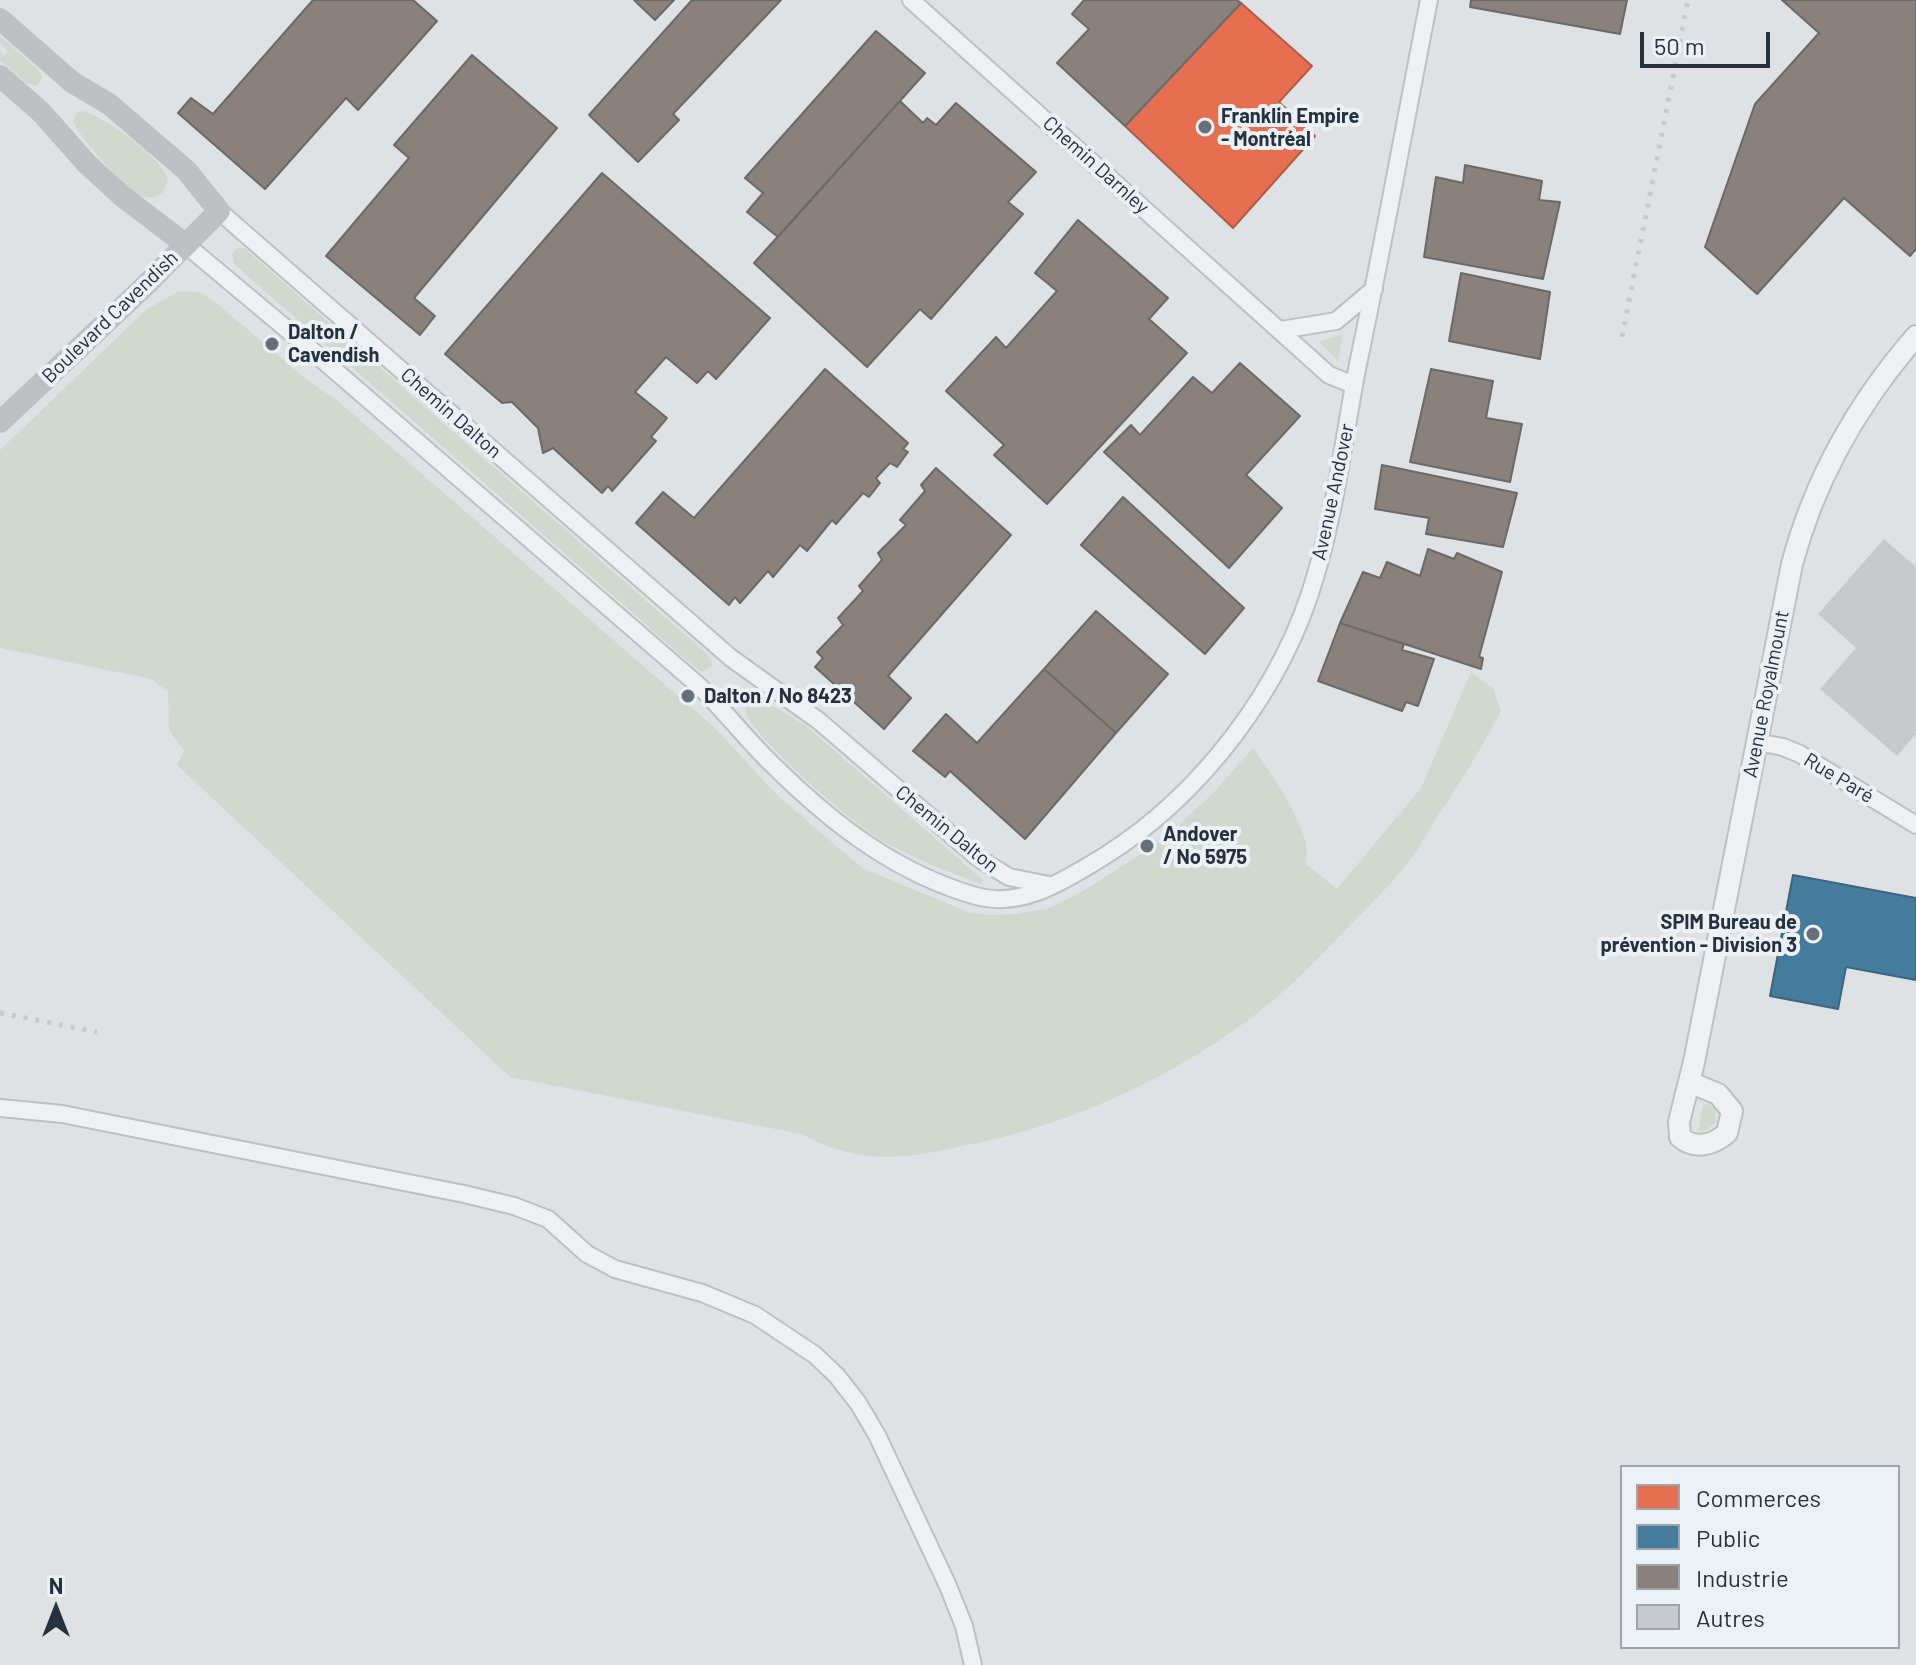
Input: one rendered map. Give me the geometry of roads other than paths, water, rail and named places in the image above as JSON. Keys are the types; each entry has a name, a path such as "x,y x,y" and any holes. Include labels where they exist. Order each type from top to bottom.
{"main road":[{"name":"Chemin Dalton","path":"0,19 72,82 109,104 186,170 219,211"},
{"name":"Chemin Dalton","path":"0,76 41,112 99,175 185,244"},
{"name":"Boulevard Cavendish","path":"0,422 146,285 219,211"}],"street":[{"name":"Chemin Darnley","path":"911,0 1329,375 1354,385"},
{"name":"Avenue Andover","path":"1055,885 1134,836 1177,798 1223,748 1267,685 1292,636 1316,575 1336,489 1429,0"},
{"name":"Chemin Dalton","path":"219,211 725,653 819,721 978,858 1009,877 1027,883 1055,885"},
{"name":"Chemin Dalton","path":"185,244 698,685 776,769 861,842 888,858 977,897 1011,899 1055,885"},
{"path":"1281,330 1336,321 1374,289"},
{"name":"Avenue Royalmount","path":"1689,1082 1792,564 1815,493 1851,423 1916,336"},
{"name":"Rue Paré","path":"1757,742 1800,754 1916,825"},
{"path":"0,1108 62,1114 514,1206 548,1219 587,1254 615,1269 702,1293 755,1315 815,1355 858,1403 877,1435 948,1586 964,1626 973,1665"}],"railway":[{"path":"1622,337 1688,0"},
{"path":"0,1013 97,1032"}],"place":[{"name":"Franklin Empire - Montréal","path":"1205,127"},
{"name":"Dalton / Cavendish","path":"272,344"},
{"name":"Dalton / No 8423","path":"688,696"},
{"name":"Andover / No 5975","path":"1147,846"},
{"name":"SPIM Bureau de prévention - Division 3","path":"1813,934"}]}
